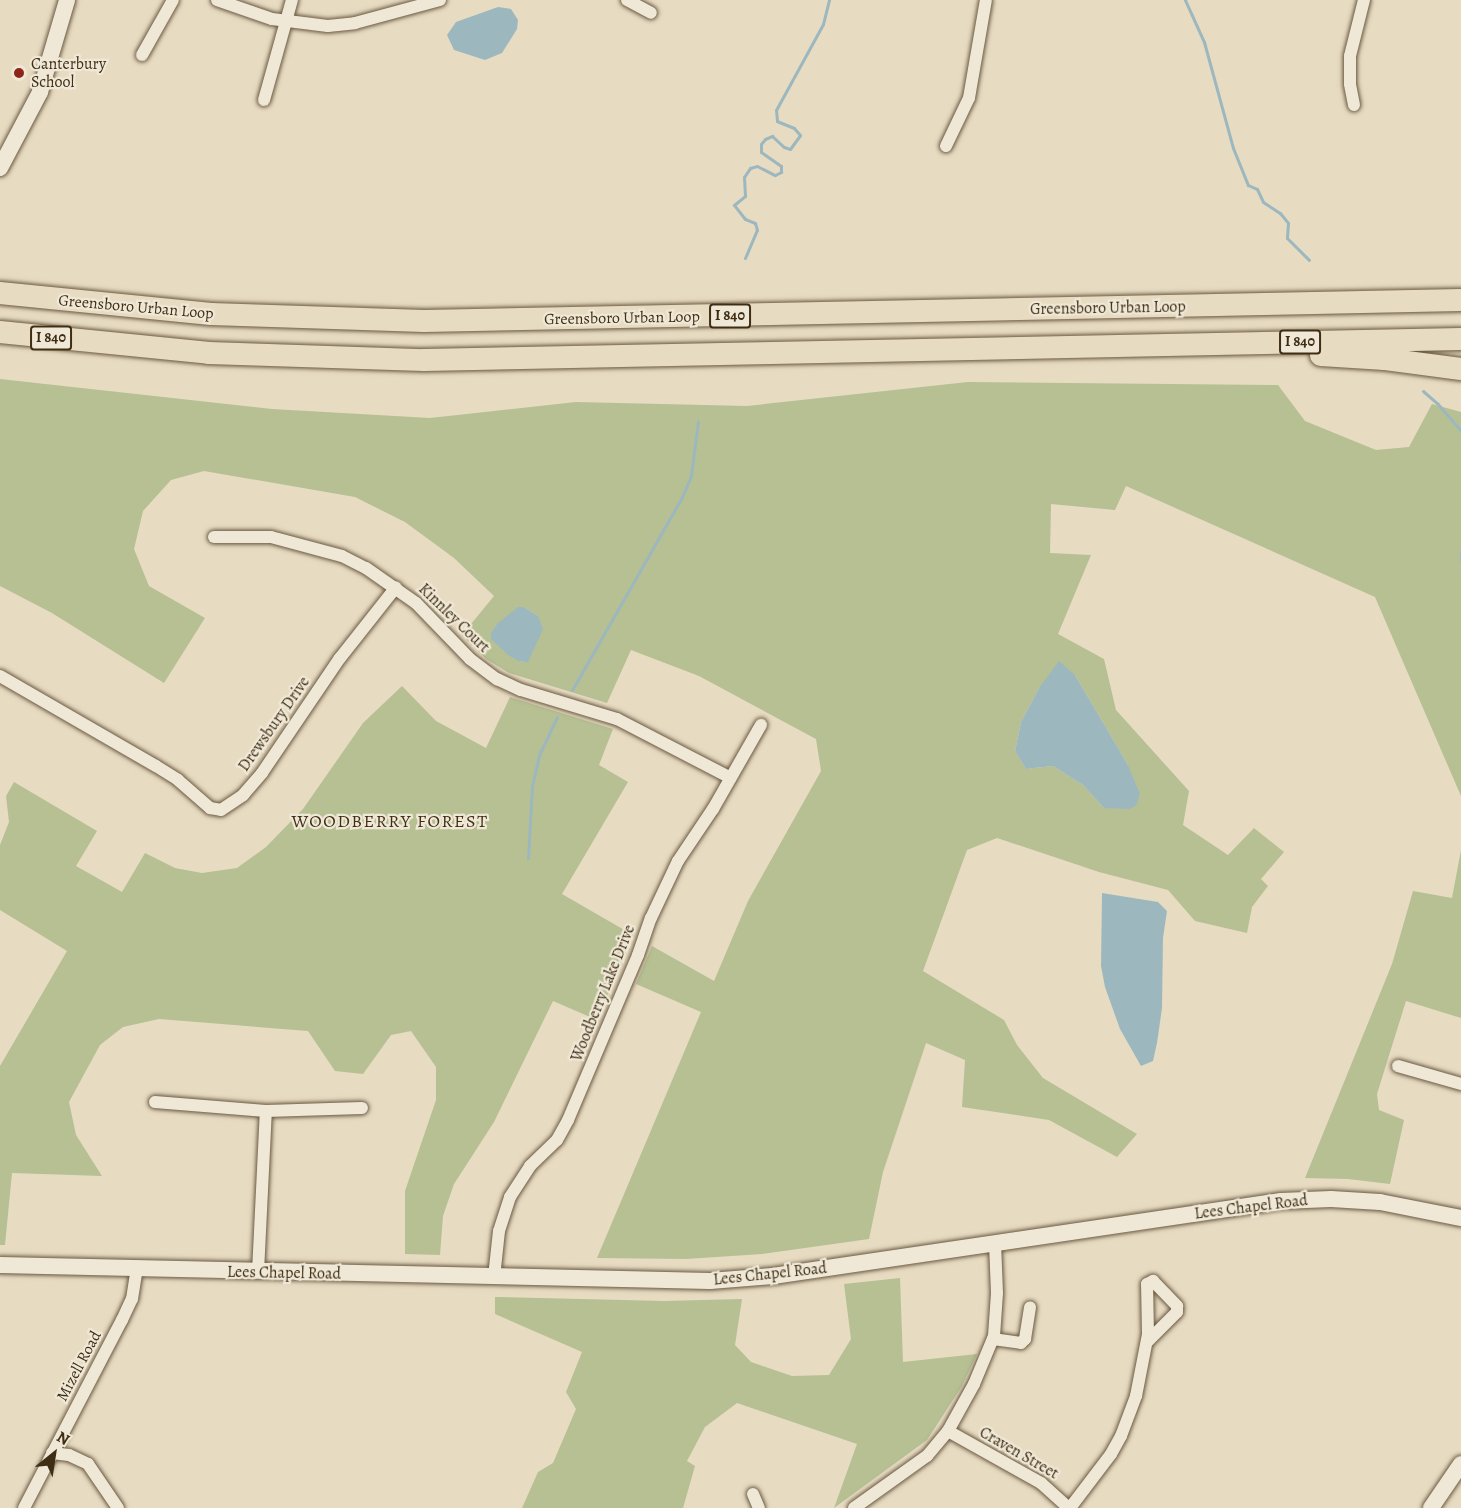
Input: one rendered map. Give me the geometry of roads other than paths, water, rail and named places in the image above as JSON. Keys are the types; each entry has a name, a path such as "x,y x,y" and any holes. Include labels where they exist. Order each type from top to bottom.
{"highway":[{"name":"Greensboro Urban Loop","path":"0,293 212,314 424,321 1461,300"},
{"name":"I 840","path":"0,332 209,353 424,360 1461,339"},
{"path":"1140,346 1384,359 1461,369"}],"main road":[{"path":"0,168 40,93 67,0"},
{"name":"Lees Chapel Road","path":"0,1265 494,1278 744,1280 1307,1199 1380,1202 1461,1218"},
{"path":"1431,1508 1461,1464"}],"street":[{"path":"142,55 174,0"},
{"path":"217,0 257,15 328,26 355,23 440,0"},
{"path":"264,100 292,0"},
{"path":"627,0 651,13"},
{"path":"946,146 969,98 986,0"},
{"path":"1354,105 1350,84 1350,56 1364,0"},
{"name":"Kinnley Court","path":"214,537 271,537 322,549 366,568 416,603 470,659 497,679 521,690 617,719 731,778"},
{"name":"Drewsbury Drive","path":"0,676 156,766 178,780 210,808 221,810 243,795 262,773 340,658 396,587"},
{"name":"Woodberry Lake Drive","path":"494,1278 499,1231 510,1197 530,1166 557,1140 568,1120 651,918 678,861 731,778 761,725"},
{"path":"1398,1066 1461,1084"},
{"path":"155,1102 266,1110 362,1108"},
{"path":"258,1272 266,1110"},
{"path":"854,1508 915,1468 948,1431 974,1384 993,1339 998,1293 995,1243"},
{"name":"Mizell Road","path":"24,1508 132,1299 137,1269"},
{"path":"1070,1508 1111,1454 1121,1436 1136,1396 1147,1342 1147,1284 1153,1281 1177,1306 1177,1312 1147,1342"},
{"path":"993,1339 1021,1343 1025,1339 1030,1307"},
{"name":"Craven Street","path":"948,1431 1041,1484 1070,1508"},
{"path":"52,1453 69,1455 88,1464 118,1508"},
{"path":"753,1494 759,1508"}],"water":[{"path":"498,7 511,9 518,20 517,29 502,53 485,60 454,50 447,35 456,22"},
{"path":"518,607 524,607 538,616 543,629 528,662 518,661 491,639 491,633 498,623"},
{"path":"1059,661 1075,675 1128,765 1140,794 1136,806 1129,809 1104,808 1083,785 1053,766 1026,769 1015,751 1021,722 1039,688"},
{"path":"1102,893 1158,902 1167,911 1163,938 1162,1008 1157,1043 1153,1061 1141,1066 1120,1029 1105,987 1101,966"}],"waterway":[{"path":"745,258 757,230 755,223 745,219 734,205 745,196 744,177 750,168 757,166 775,175 781,172 781,166 761,152 761,144 765,139 772,136 784,147 790,149 800,135 794,128 777,121 776,110 823,24 829,0"},
{"path":"1185,0 1204,42 1233,148 1248,185 1257,189 1263,202 1280,213 1288,223 1287,238 1309,260"},
{"path":"1423,391 1437,403 1461,431"},
{"path":"572,690 682,497 691,476 698,421"},
{"path":"1461,552 1461,560"},
{"path":"528,858 532,786 539,755 557,717"}],"place":[{"name":"Canterbury School","path":"19,73"}],"district":[{"name":"WOODBERRY FOREST","path":"390,821"}]}
